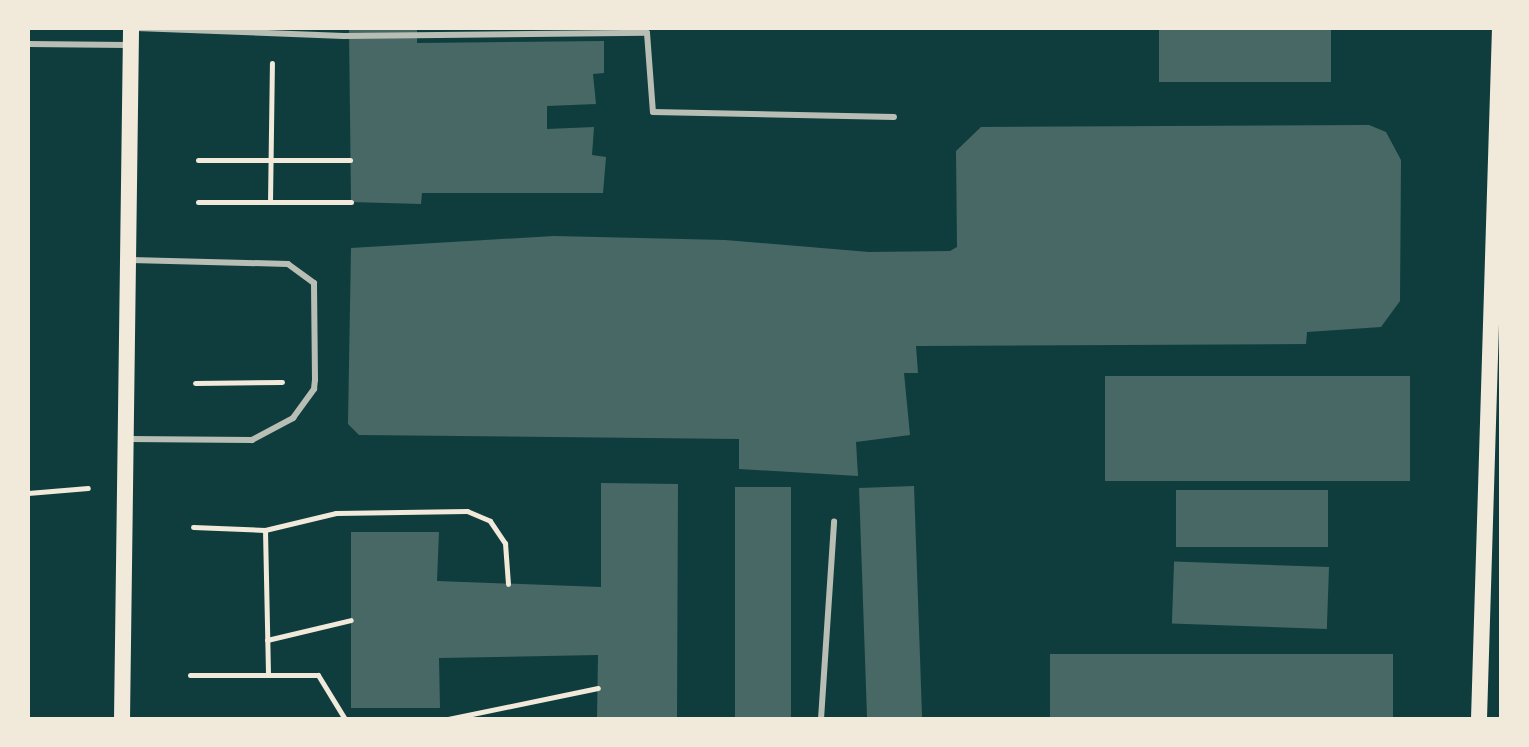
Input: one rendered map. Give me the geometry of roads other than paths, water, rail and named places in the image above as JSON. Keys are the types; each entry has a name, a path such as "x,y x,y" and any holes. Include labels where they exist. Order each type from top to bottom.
{"main road":[{"path":"1479,719 1500,28"},
{"path":"122,719 126,260 133,34"}],"lane":[{"path":"28,44 133,34 647,33 653,112 894,117"},
{"path":"125,439 252,440 293,418 314,389 314,283 288,264 126,260"},
{"path":"821,719 834,521"}]}
